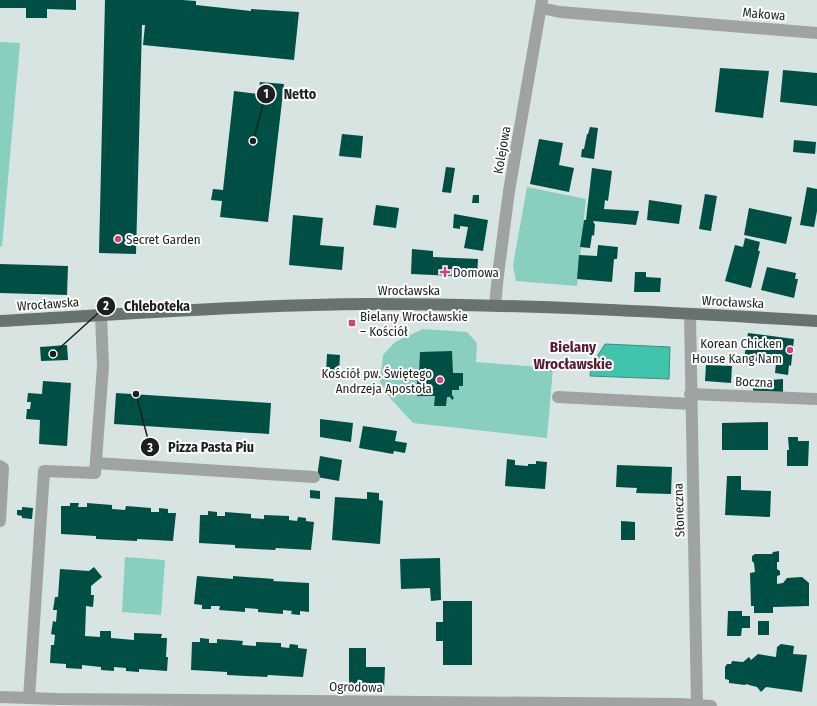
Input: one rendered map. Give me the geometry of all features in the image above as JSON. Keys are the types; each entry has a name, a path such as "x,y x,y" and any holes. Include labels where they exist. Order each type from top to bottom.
{"main road":[{"name":"Wrocławska","path":"0,321 221,309 367,304 496,305 817,321"}],"street":[{"name":"Makowa","path":"541,4 560,12 817,33"},
{"name":"Kolejowa","path":"496,305 498,275 509,191 541,4"},
{"name":"Słoneczna","path":"690,314 690,399 697,705"},
{"path":"29,698 44,471 95,472 103,366 101,315"},
{"name":"Boczna","path":"558,396 690,399 817,399"},
{"path":"96,463 314,477"},
{"path":"0,466 3,468 0,521"},
{"name":"Ogrodowa","path":"0,697 29,698 57,702 711,706"}],"shaded area":[{"path":"0,42 20,43 2,247 0,246"},
{"path":"527,187 586,199 577,286 516,281 513,265"},
{"path":"423,329 467,332 477,343 476,362 553,368 547,438 413,423 390,398 380,382 383,355 395,342"},
{"path":"605,344 670,347 669,379 590,376 591,366"},
{"path":"125,557 165,560 161,615 122,612"}],"building":[{"path":"0,0 76,0 76,10 47,9 47,18 26,18 26,8 0,8"},
{"path":"105,0 182,0 196,1 196,5 251,11 251,9 299,12 294,60 143,45 145,25 142,25 136,254 99,253"},
{"path":"720,68 769,71 763,118 715,112"},
{"path":"783,70 817,73 817,106 780,102"},
{"path":"260,82 284,84 268,222 220,217 222,201 211,200 213,189 223,190 234,91 258,94"},
{"path":"590,127 598,128 594,159 581,157 582,149 584,149"},
{"path":"342,134 363,136 361,158 339,156"},
{"path":"539,139 563,143 559,165 574,168 569,192 530,184"},
{"path":"794,140 816,142 815,154 793,152"},
{"path":"446,167 455,168 451,193 442,192"},
{"path":"592,168 612,171 608,201 605,200 604,209 639,211 636,225 593,221 595,225 594,236 592,235 590,248 580,247 584,220 586,220"},
{"path":"807,187 817,189 817,211 814,227 800,225"},
{"path":"705,194 717,196 711,231 699,229"},
{"path":"473,195 479,195 479,203 472,203"},
{"path":"649,200 682,205 679,224 647,220"},
{"path":"376,205 399,208 396,228 373,225"},
{"path":"749,208 792,217 786,244 744,235"},
{"path":"454,214 488,220 483,251 464,248 468,227 460,226 460,229 453,228"},
{"path":"293,215 323,218 320,245 344,247 342,270 289,265"},
{"path":"745,238 760,242 758,251 760,251 751,288 725,281 735,245 743,247"},
{"path":"598,245 618,247 617,259 614,259 612,282 577,279 579,255 597,256"},
{"path":"412,249 433,251 433,257 478,259 477,277 411,274"},
{"path":"0,264 68,266 67,295 0,293"},
{"path":"767,267 796,273 795,279 798,279 794,298 761,290"},
{"path":"635,272 646,272 646,277 661,278 660,292 634,292"},
{"path":"748,333 794,339 791,366 789,365 788,375 775,373 776,364 744,359"},
{"path":"67,345 68,360 41,361 40,347"},
{"name":"Kościół pw. Świętego Andrzeja Apostoła","path":"452,351 453,373 463,373 463,386 459,386 459,390 452,390 452,395 454,398 452,400 450,397 447,397 446,406 434,406 435,396 417,396 417,374 419,373 420,352"},
{"path":"327,354 340,355 339,373 326,373"},
{"path":"706,365 732,366 731,383 705,381"},
{"path":"753,378 763,378 763,384 770,383 770,380 783,379 783,392 753,392"},
{"path":"43,381 71,383 67,446 39,444 40,420 26,419 27,409 30,409 31,402 27,402 28,393 42,394"},
{"path":"116,393 271,403 269,434 114,424"},
{"path":"320,419 353,423 351,442 320,437"},
{"path":"768,422 768,450 722,450 722,423"},
{"path":"363,426 397,431 395,441 407,443 405,453 394,451 393,454 359,448"},
{"path":"788,437 798,437 798,441 809,441 808,466 787,466 787,450 789,450"},
{"path":"320,456 342,460 339,481 317,477"},
{"path":"507,459 515,460 515,465 528,466 528,464 536,464 536,461 547,462 545,489 505,486"},
{"path":"617,465 672,467 671,494 636,493 637,488 616,487"},
{"path":"727,476 741,476 741,490 771,491 770,517 725,515"},
{"path":"310,490 320,491 320,499 310,498"},
{"path":"367,492 379,493 379,500 383,501 380,544 332,540 335,497 367,499"},
{"path":"70,503 79,503 78,507 87,507 87,503 112,505 112,509 125,510 126,506 151,508 151,512 159,512 159,508 168,509 168,513 176,513 173,541 96,539 96,536 61,534 61,506 70,506"},
{"path":"22,507 33,508 32,519 22,518 22,516 17,515 17,510 22,510"},
{"path":"208,511 217,512 217,516 225,516 225,512 251,514 251,518 264,519 264,515 289,516 289,520 297,521 298,517 306,518 306,521 314,522 311,550 235,548 235,545 199,543 200,515 208,515"},
{"path":"621,521 635,522 635,540 621,540"},
{"path":"779,551 779,562 777,562 777,569 780,571 780,575 777,576 777,584 783,583 787,578 802,577 809,583 809,606 773,607 773,613 754,613 754,606 751,606 750,573 755,572 752,556 755,554 772,554 773,552"},
{"path":"440,558 441,600 431,601 430,588 401,589 400,559"},
{"path":"94,567 102,577 91,586 91,595 94,595 93,607 86,606 85,636 100,637 100,631 111,631 111,638 134,640 134,633 162,634 161,638 167,638 167,671 139,669 139,672 126,671 126,668 114,667 114,671 101,670 101,667 82,665 82,669 66,668 66,664 50,663 51,645 54,645 55,635 51,634 53,621 56,622 57,610 53,610 55,597 58,597 60,569 89,571"},
{"path":"197,576 233,579 233,576 274,579 273,581 309,583 309,612 300,611 300,615 291,614 292,611 283,610 283,614 258,612 258,609 245,608 245,612 219,610 220,606 211,606 211,609 202,609 202,605 194,604"},
{"path":"443,601 472,601 472,665 443,665 443,641 436,641 436,622 443,622"},
{"path":"728,611 742,611 742,616 750,616 750,628 742,628 741,636 727,636"},
{"path":"758,621 769,621 769,635 758,635"},
{"path":"200,638 209,639 209,643 217,643 217,639 243,641 242,645 256,646 256,642 281,643 281,647 289,648 290,644 298,645 298,648 307,649 303,677 227,675 227,672 191,670 192,642 200,642"},
{"path":"781,644 794,646 793,654 807,655 802,692 766,687 761,692 757,687 747,684 729,683 729,680 725,679 725,667 727,664 731,664 732,661 743,662 749,657 751,660 758,654 776,657 777,647"},
{"path":"349,648 366,648 366,667 385,667 384,691 349,690"}],"place":[{"name":"Netto","path":"253,141"},
{"name":"Secret Garden","path":"118,239"},
{"name":"Domowa","path":"445,272"},
{"name":"Bielany Wrocławskie – Kościół","path":"352,323"},
{"name":"Korean Chicken House Kang Nam","path":"790,350"},
{"name":"Chleboteka","path":"53,354"},
{"name":"Kościół pw. Świętego Andrzeja Apostoła","path":"440,380"},
{"name":"Pizza Pasta Piu","path":"136,394"}],"district":[{"name":"Bielany Wrocławskie","path":"573,356"}]}
